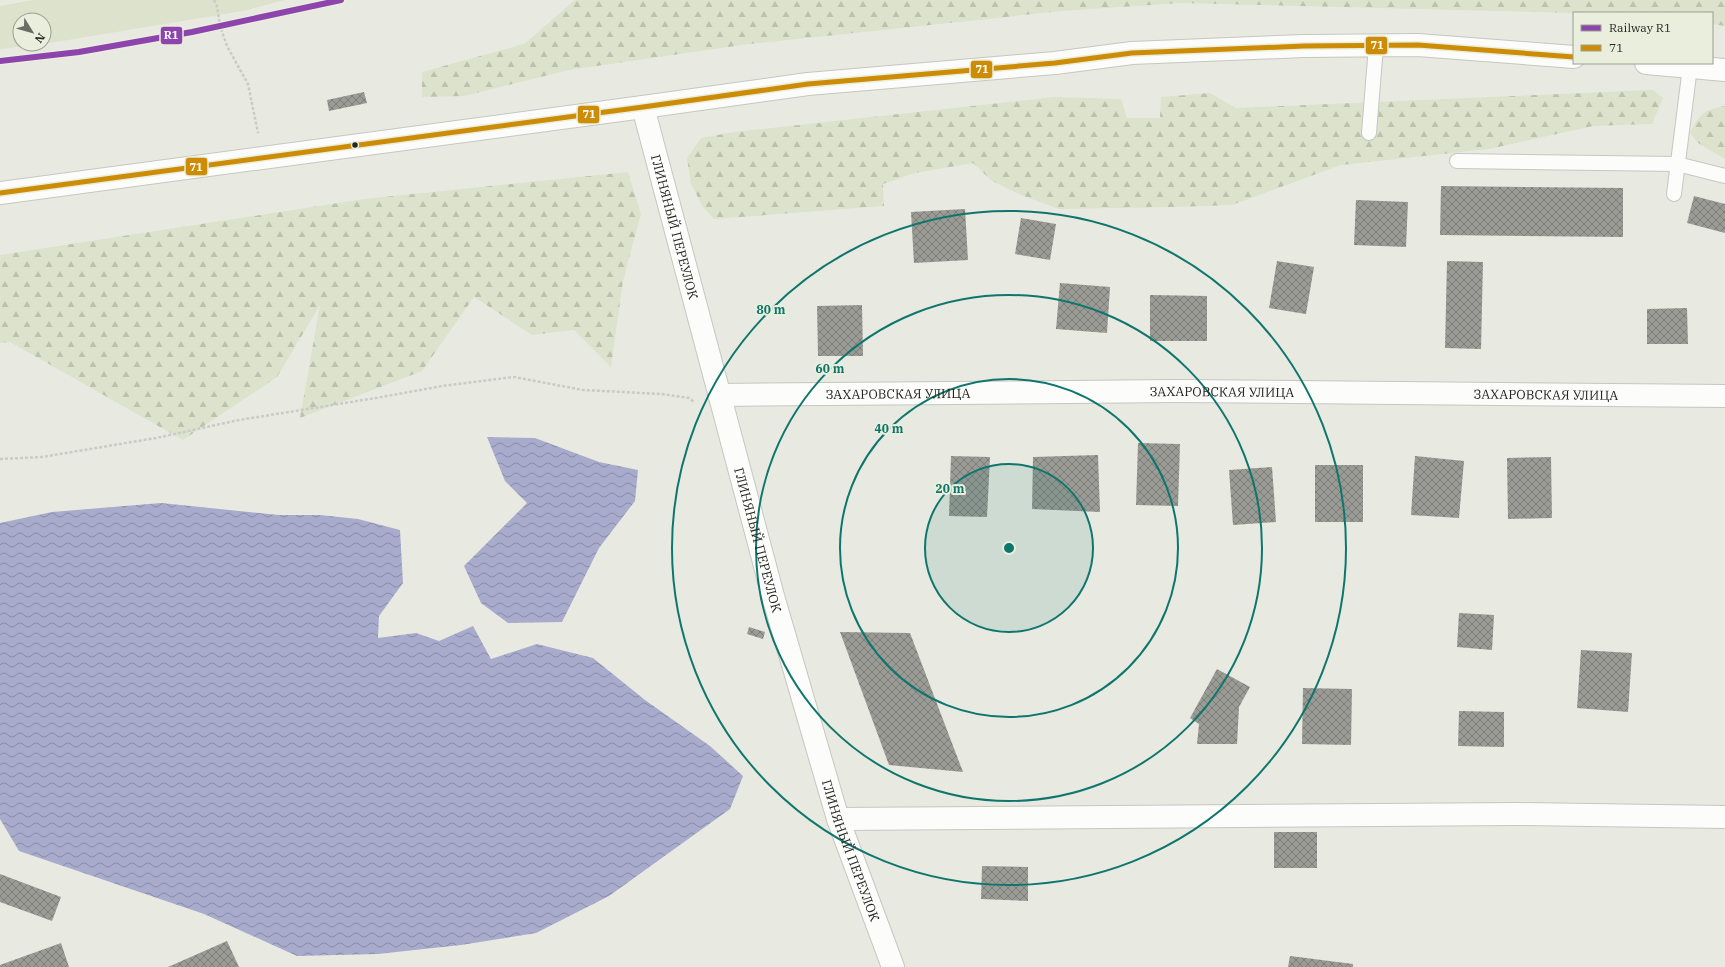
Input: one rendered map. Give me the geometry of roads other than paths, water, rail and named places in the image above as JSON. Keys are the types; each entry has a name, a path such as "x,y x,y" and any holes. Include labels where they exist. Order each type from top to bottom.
{"street":[{"path":"0,192 808,84 1055,63 1132,53 1242,48 1418,45 1573,57"},
{"path":"1657,64 1725,70"},
{"name":"ГЛИНЯНЫЙ ПЕРЕУЛОК","path":"643,107 773,596 838,819 893,967"},
{"name":"ЗАХАРОВСКАЯ УЛИЦА","path":"719,395 1177,391 1725,396"},
{"path":"838,819 1517,814 1725,817"}],"lane":[{"path":"1369,133 1376,46"},
{"path":"1674,194 1690,67"},
{"path":"1457,161 1678,164 1725,176"}],"water":[{"path":"487,437 535,438 599,462 638,470 635,501 599,548 562,622 508,623 481,603 464,566 527,503 505,481"},
{"path":"161,503 279,515 320,515 358,519 400,530 403,583 379,616 378,638 416,633 439,641 473,626 491,659 537,644 593,658 645,700 710,746 743,776 730,809 609,896 536,933 461,945 378,954 297,956 204,914 19,851 0,819 0,523 52,512"}],"rail line":[{"name":"R1","path":"0,61 79,52 192,32 341,0"}]}
